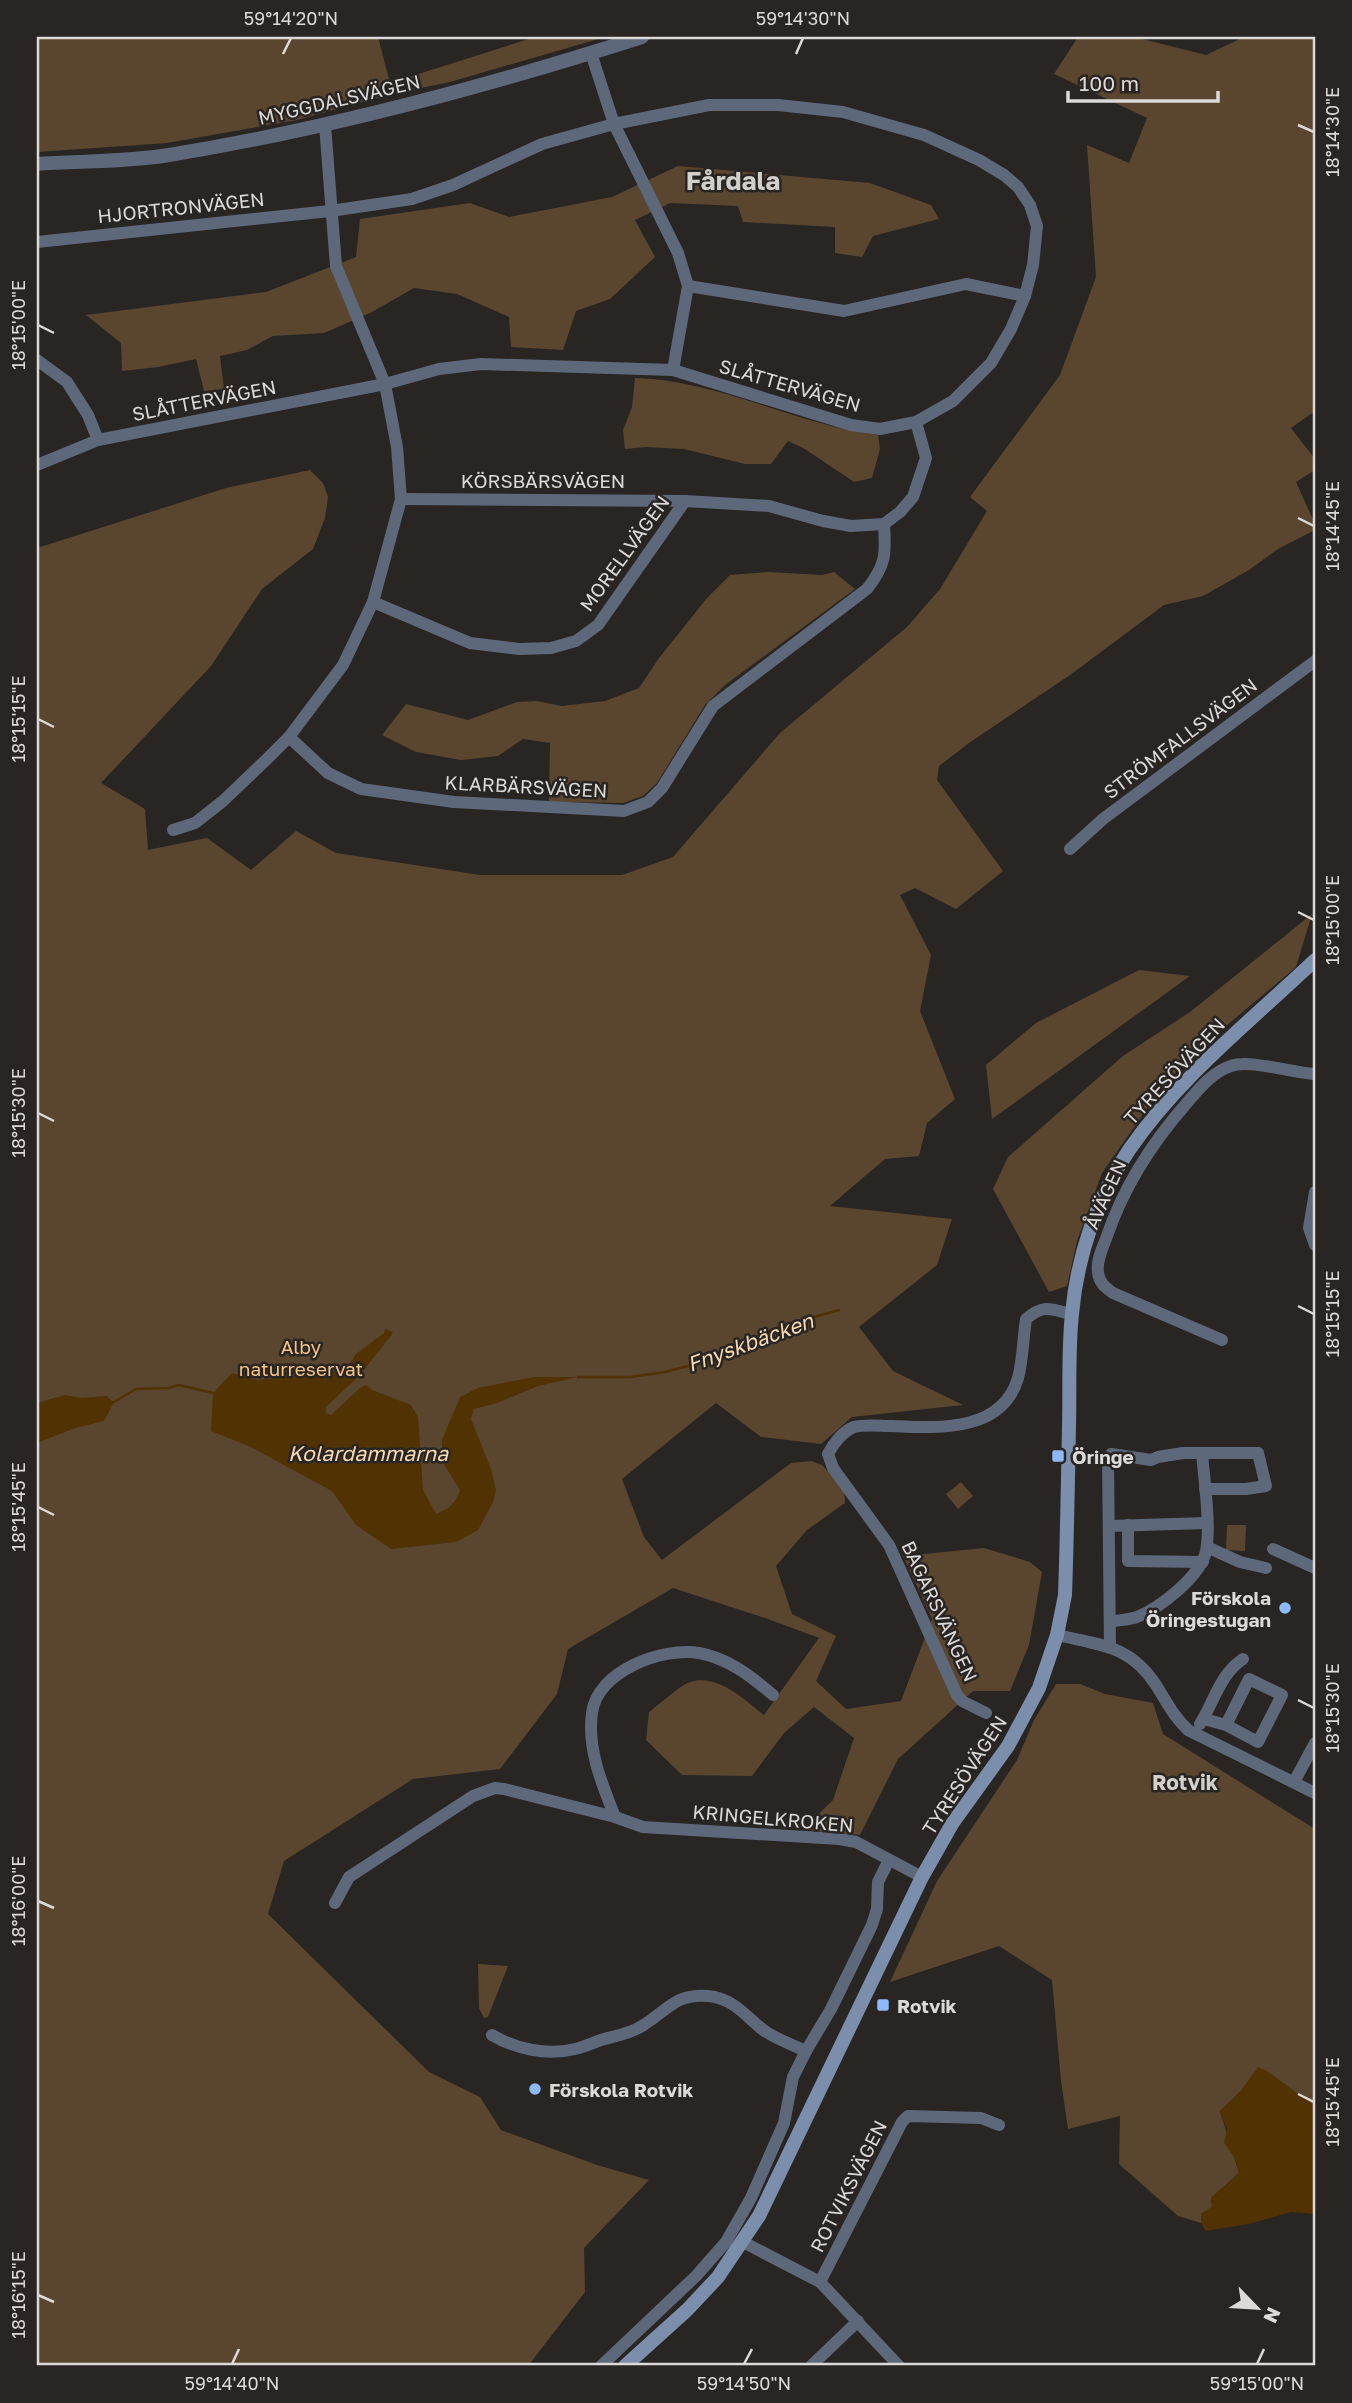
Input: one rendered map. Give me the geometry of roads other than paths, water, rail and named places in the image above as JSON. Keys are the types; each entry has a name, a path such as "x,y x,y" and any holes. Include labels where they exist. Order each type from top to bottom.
{"main road":[{"name":"TYRESÖVÄGEN","path":"625,2366 688,2310 718,2277 760,2216 922,1877 952,1824 1008,1746 1039,1688 1057,1635 1065,1595 1072,1314 1079,1263 1095,1217 1129,1151 1157,1114 1217,1049 1315,960"},
{"name":"TYRESÖVÄGEN","path":"1289,985 1315,967"}],"street":[{"name":"MYGGDALSVÄGEN","path":"37,164 166,155 325,125 642,37"},
{"path":"591,53 614,124 678,253 688,286 673,370"},
{"name":"SLÅTTERVÄGEN","path":"37,465 98,440 385,384 439,369 481,364 673,370 851,425 880,429 916,422 953,401 991,363 1011,329 1025,296 1033,265 1037,226 1030,205 1018,187 979,160 924,135 843,112 778,105 709,105 614,124 542,144 453,185 412,199 330,211"},
{"path":"173,830 195,822 223,801 289,737 343,665 373,602 401,499 397,447 385,384 336,266 325,125"},
{"name":"HJORTRONVÄGEN","path":"37,242 330,211"},
{"path":"688,286 844,311 966,284 1025,296"},
{"path":"37,360 67,382 88,415 98,440"},
{"path":"884,524 900,512 912,497 926,458 916,422"},
{"name":"KÖRSBÄRSVÄGEN","path":"401,499 685,501"},
{"name":"MORELLVÄGEN","path":"373,602 470,643 519,649 551,648 576,641 598,625 685,501 769,506 823,522 851,526 884,524"},
{"name":"KLARBÄRSVÄGEN","path":"289,737 328,773 361,789 454,802 624,811 648,802 662,788 713,706 867,589 880,573 886,554 884,524"},
{"name":"STRÖMFALLSVÄGEN","path":"1070,849 1103,819 1315,661"},
{"name":"ÅVÄGEN","path":"1222,1340 1113,1293 1101,1284 1097,1269 1117,1207 1139,1165 1160,1135 1195,1093 1216,1073 1245,1063 1293,1073 1315,1074"},
{"path":"1315,1192 1309,1228 1315,1245"},
{"name":"BAGARSVÄNGEN","path":"986,1713 962,1701 957,1695 889,1545 833,1468 828,1454 832,1446 853,1427 950,1426 988,1417 1005,1401 1017,1380 1026,1319 1036,1310 1044,1308 1072,1314"},
{"path":"1110,1647 1108,1458 1111,1454 1151,1460 1202,1452 1255,1452 1260,1456 1266,1486"},
{"path":"1110,1622 1136,1617 1150,1610 1194,1575 1203,1562 1207,1546 1202,1452"},
{"path":"1205,1489 1281,1486"},
{"path":"1109,1525 1206,1523"},
{"path":"1128,1525 1128,1561 1203,1562"},
{"path":"1207,1546 1240,1562 1266,1568"},
{"path":"1273,1549 1315,1568"},
{"path":"1057,1635 1110,1647 1128,1654 1141,1664 1188,1730 1315,1793"},
{"path":"615,1817 594,1756 591,1714 598,1695 619,1674 638,1662 662,1655 700,1653 734,1666 773,1695"},
{"path":"1194,1733 1226,1674 1233,1665 1243,1659"},
{"path":"1203,1719 1226,1725 1258,1742 1282,1695 1249,1679 1226,1725"},
{"path":"1294,1782 1315,1743"},
{"name":"KRINGELKROKEN","path":"335,1903 348,1877 473,1796 495,1788 615,1817 643,1827 856,1842 922,1877"},
{"path":"601,2366 696,2276 726,2242 751,2198 784,2123 793,2077 831,2010 872,1925 877,1909 878,1882 889,1860"},
{"path":"492,2035 508,2044 525,2048 554,2052 575,2049 640,2028 674,2002 687,1997 704,1996 740,2008 763,2029 806,2051"},
{"name":"ROTVIKSVÄGEN","path":"820,2282 902,2122 908,2116 981,2118 999,2125"},
{"path":"744,2242 820,2282 899,2366"},
{"path":"811,2366 858,2321"}],"water":[{"name":"Kolardammarna","path":"385,1329 393,1332 390,1337 359,1376 326,1407 326,1413 331,1415 366,1385 372,1390 411,1405 418,1417 423,1490 436,1514 451,1505 460,1490 442,1461 442,1440 460,1397 478,1388 534,1377 578,1377 538,1386 497,1403 474,1409 471,1419 491,1469 496,1490 493,1502 478,1530 456,1542 391,1549 356,1525 332,1491 251,1447 211,1431 213,1393 232,1373 258,1380 346,1370 356,1354 384,1333"},
{"path":"65,1395 82,1398 106,1396 114,1402 104,1421 75,1428 37,1443 37,1403"},
{"path":"1258,2067 1315,2106 1315,2214 1291,2212 1249,2224 1206,2231 1201,2223 1201,2214 1212,2207 1211,2198 1239,2173 1235,2159 1224,2142 1227,2130 1220,2111 1240,2092"}],"waterway":[{"name":"Fnyskbäcken","path":"578,1377 630,1377 665,1372 722,1357 779,1327 839,1310"},
{"path":"114,1402 136,1389 179,1385 213,1393"}],"place":[{"name":"Öringe","path":"1058,1456"},
{"name":"Förskola Öringestugan","path":"1285,1608"},
{"name":"Rotvik","path":"883,2005"},
{"name":"Förskola Rotvik","path":"535,2089"}],"district":[{"name":"Fårdala","path":"733,180"},
{"name":"Rotvik","path":"1185,1782"}],"park label":[{"name":"Alby naturreservat","path":"301,1357"}]}
